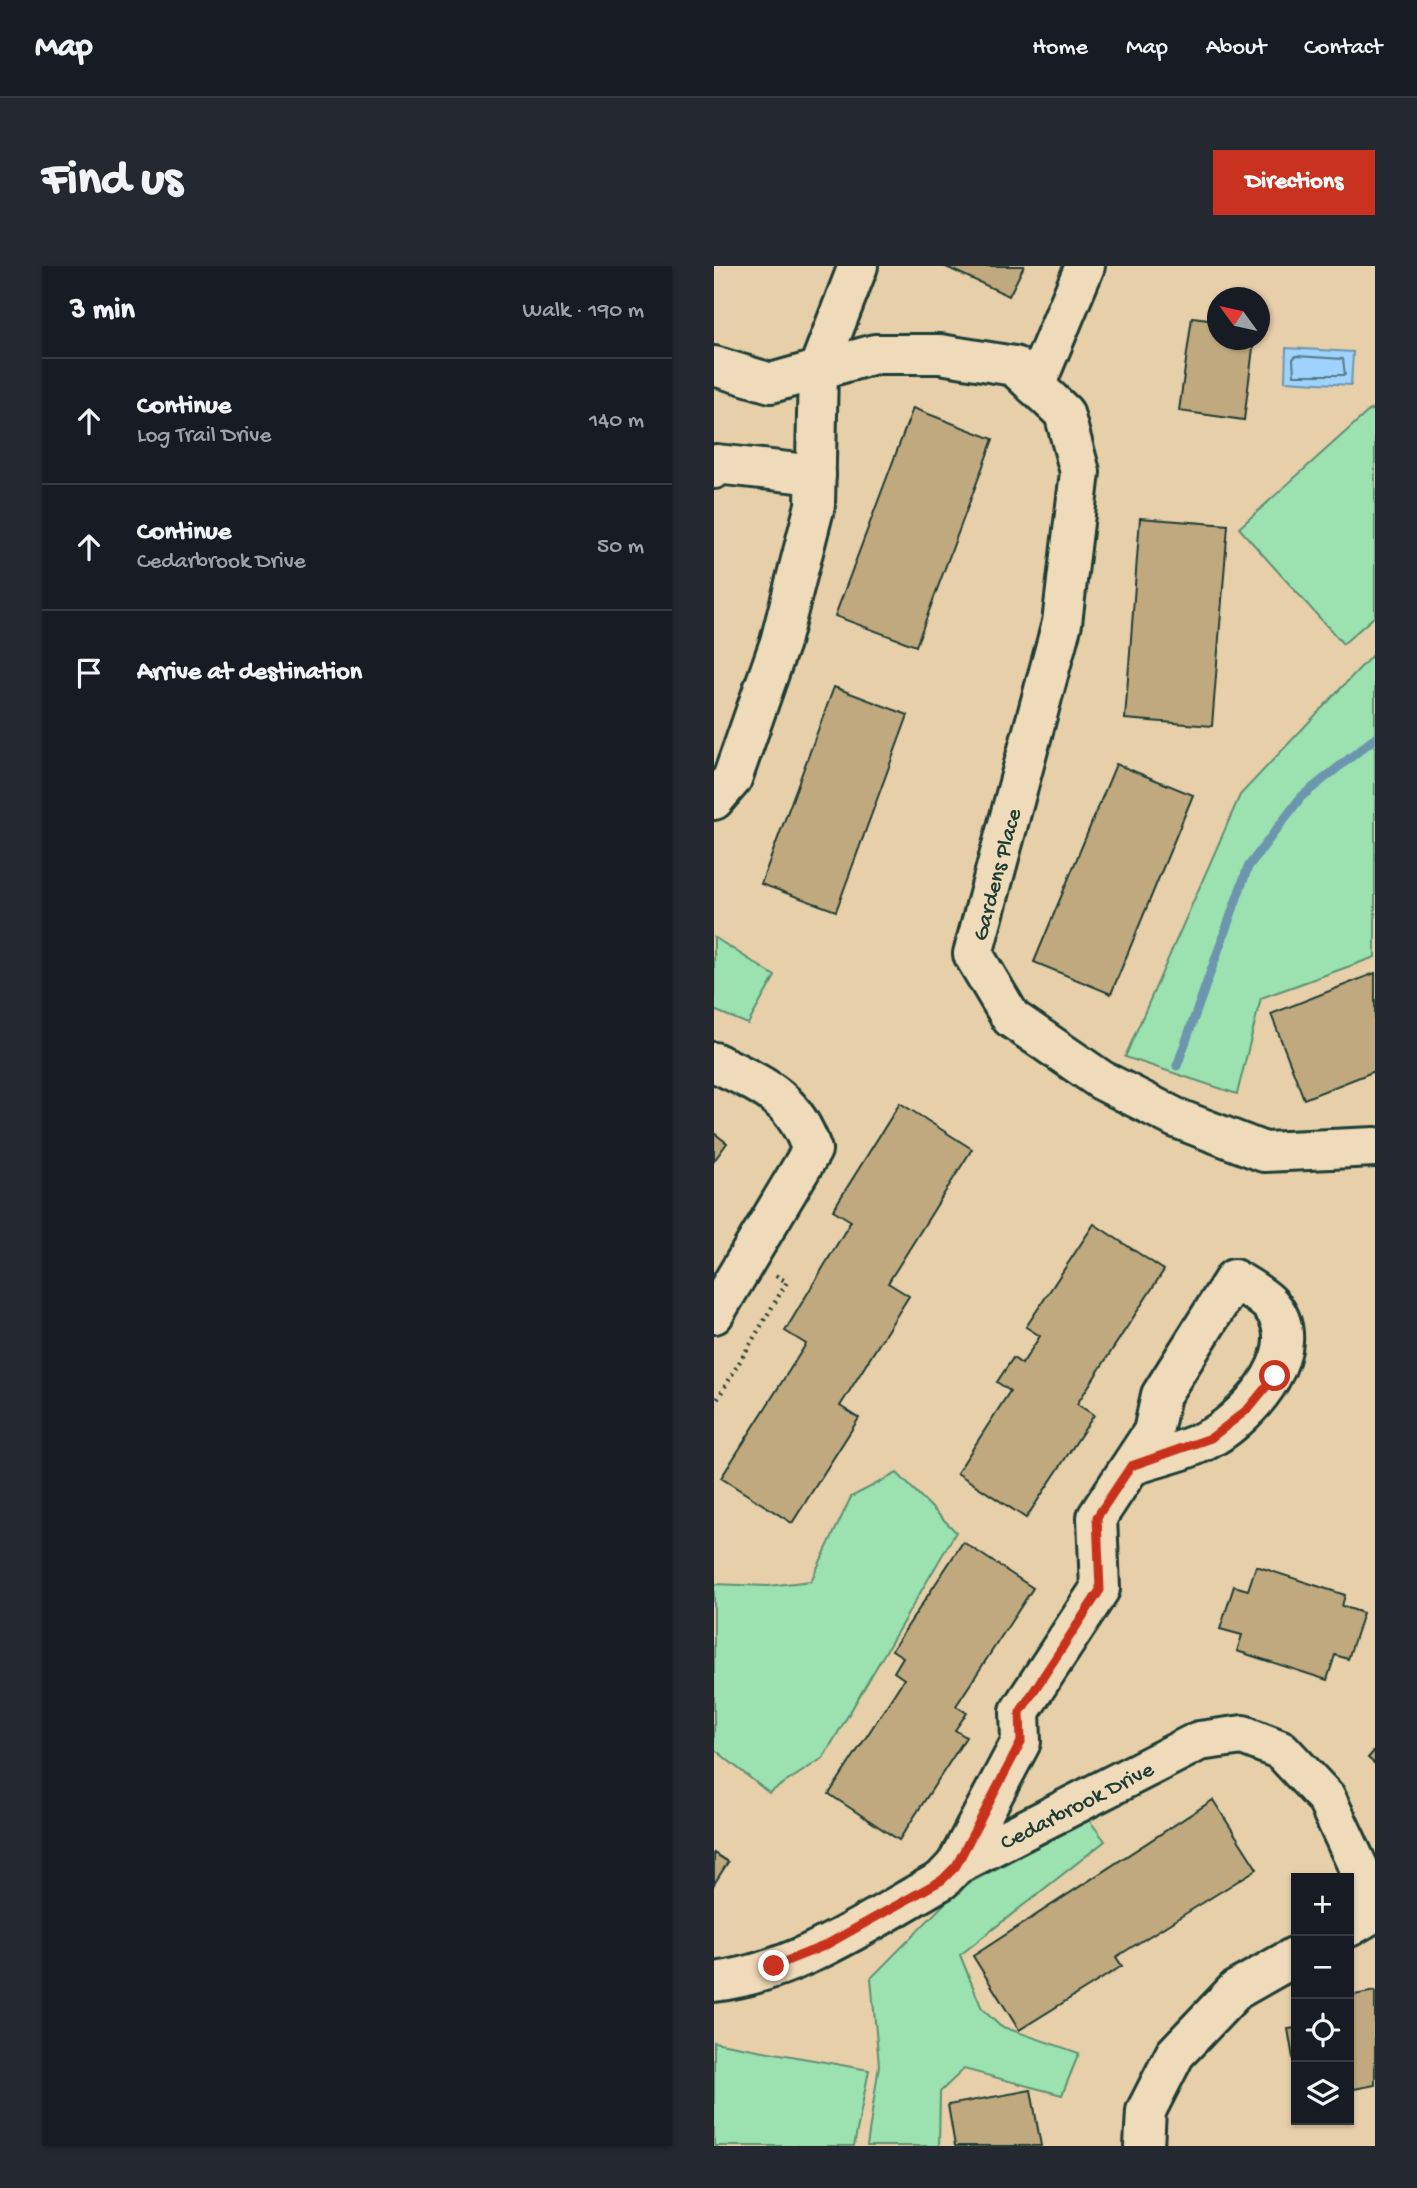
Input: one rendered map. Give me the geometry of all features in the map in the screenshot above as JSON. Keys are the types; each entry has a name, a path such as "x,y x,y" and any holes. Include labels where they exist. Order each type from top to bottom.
{"street":[{"path":"714,800 732,779 780,642 815,505 818,370 858,266"},
{"path":"1035,386 1085,266"},
{"name":"Gardens Place","path":"714,366 771,383 875,354 940,354 1014,366 1064,412 1080,472 1062,624 973,954 1011,1018 1101,1080 1176,1118 1264,1152 1375,1147"},
{"path":"714,469 716,464 816,475"},
{"path":"714,1062 772,1091 803,1124 812,1150 714,1314"},
{"path":"956,1866 1021,1742 1020,1712 1100,1590 1097,1517 1153,1432 1161,1395 1234,1279 1270,1304 1284,1334 1275,1376 1248,1409 1211,1438 1131,1466"},
{"name":"Cedarbrook Drive","path":"714,1982 774,1966 824,1946 942,1880 956,1866 1199,1741 1243,1735 1281,1750 1326,1798 1375,1903"},
{"path":"1354,1924 1375,1912"},
{"path":"1144,2146 1146,2111 1175,2054 1236,1990 1291,1959"}],"path":[{"path":"714,1405 788,1282 747,1259"}],"green space":[{"path":"1371,409 1375,413 1375,616 1343,644 1239,528"},
{"path":"1375,652 1375,957 1261,998 1237,1094 1125,1057 1240,795"},
{"path":"714,937 775,976 748,1024 714,1010"},
{"path":"897,1473 956,1532 823,1758 769,1793 714,1749 714,1584 768,1586 811,1581 851,1497"},
{"path":"1089,1820 1105,1841 960,1955 982,2009 1000,2026 1079,2053 1062,2095 964,2069 940,2092 939,2146 867,2146 879,2065 871,1978 960,1888"},
{"path":"714,2042 869,2070 854,2146 714,2146"}],"water":[{"path":"1286,348 1353,352 1351,385 1285,381"}],"building":[{"path":"944,266 1024,266 1009,296"},
{"path":"1192,317 1207,319 1207,350 1253,350 1244,420 1179,411"},
{"path":"913,408 993,439 916,646 835,616"},
{"path":"1140,518 1228,525 1212,726 1125,719"},
{"path":"834,687 908,715 836,911 761,884"},
{"path":"1116,764 1193,795 1111,994 1034,962"},
{"path":"1375,973 1375,1071 1304,1099 1271,1014"},
{"path":"900,1103 972,1149 888,1283 909,1296 840,1406 859,1418 792,1523 721,1478 806,1344 785,1331 851,1221 833,1210"},
{"path":"714,1133 727,1143 714,1161"},
{"path":"1094,1224 1164,1270 1077,1404 1094,1415 1026,1518 957,1473 1010,1391 997,1382 1013,1358 1022,1364 1040,1336 1026,1327"},
{"path":"963,1542 1033,1588 956,1706 967,1713 955,1730 966,1737 899,1840 829,1794 904,1679 894,1672 903,1657 892,1650"},
{"path":"1256,1566 1345,1595 1342,1606 1363,1613 1348,1659 1335,1655 1327,1680 1237,1651 1242,1635 1220,1629 1234,1586 1248,1590"},
{"path":"1375,1750 1375,1764 1368,1758"},
{"path":"1213,1800 1257,1869 1116,1957 1122,1966 1019,2030 973,1956"},
{"path":"714,1853 728,1862 714,1884"},
{"path":"1375,1991 1375,2085 1354,2089 1354,1999 1354,1995"},
{"path":"1031,2090 1041,2146 955,2146 948,2105"}],"waterway":[{"path":"1177,1066 1248,867 1301,797 1375,738"}],"route":[{"path":"774,1966 824,1946 942,1880 956,1866 1021,1742 1020,1712 1100,1590 1097,1517 1131,1466 1211,1438 1248,1409 1275,1376"}]}
